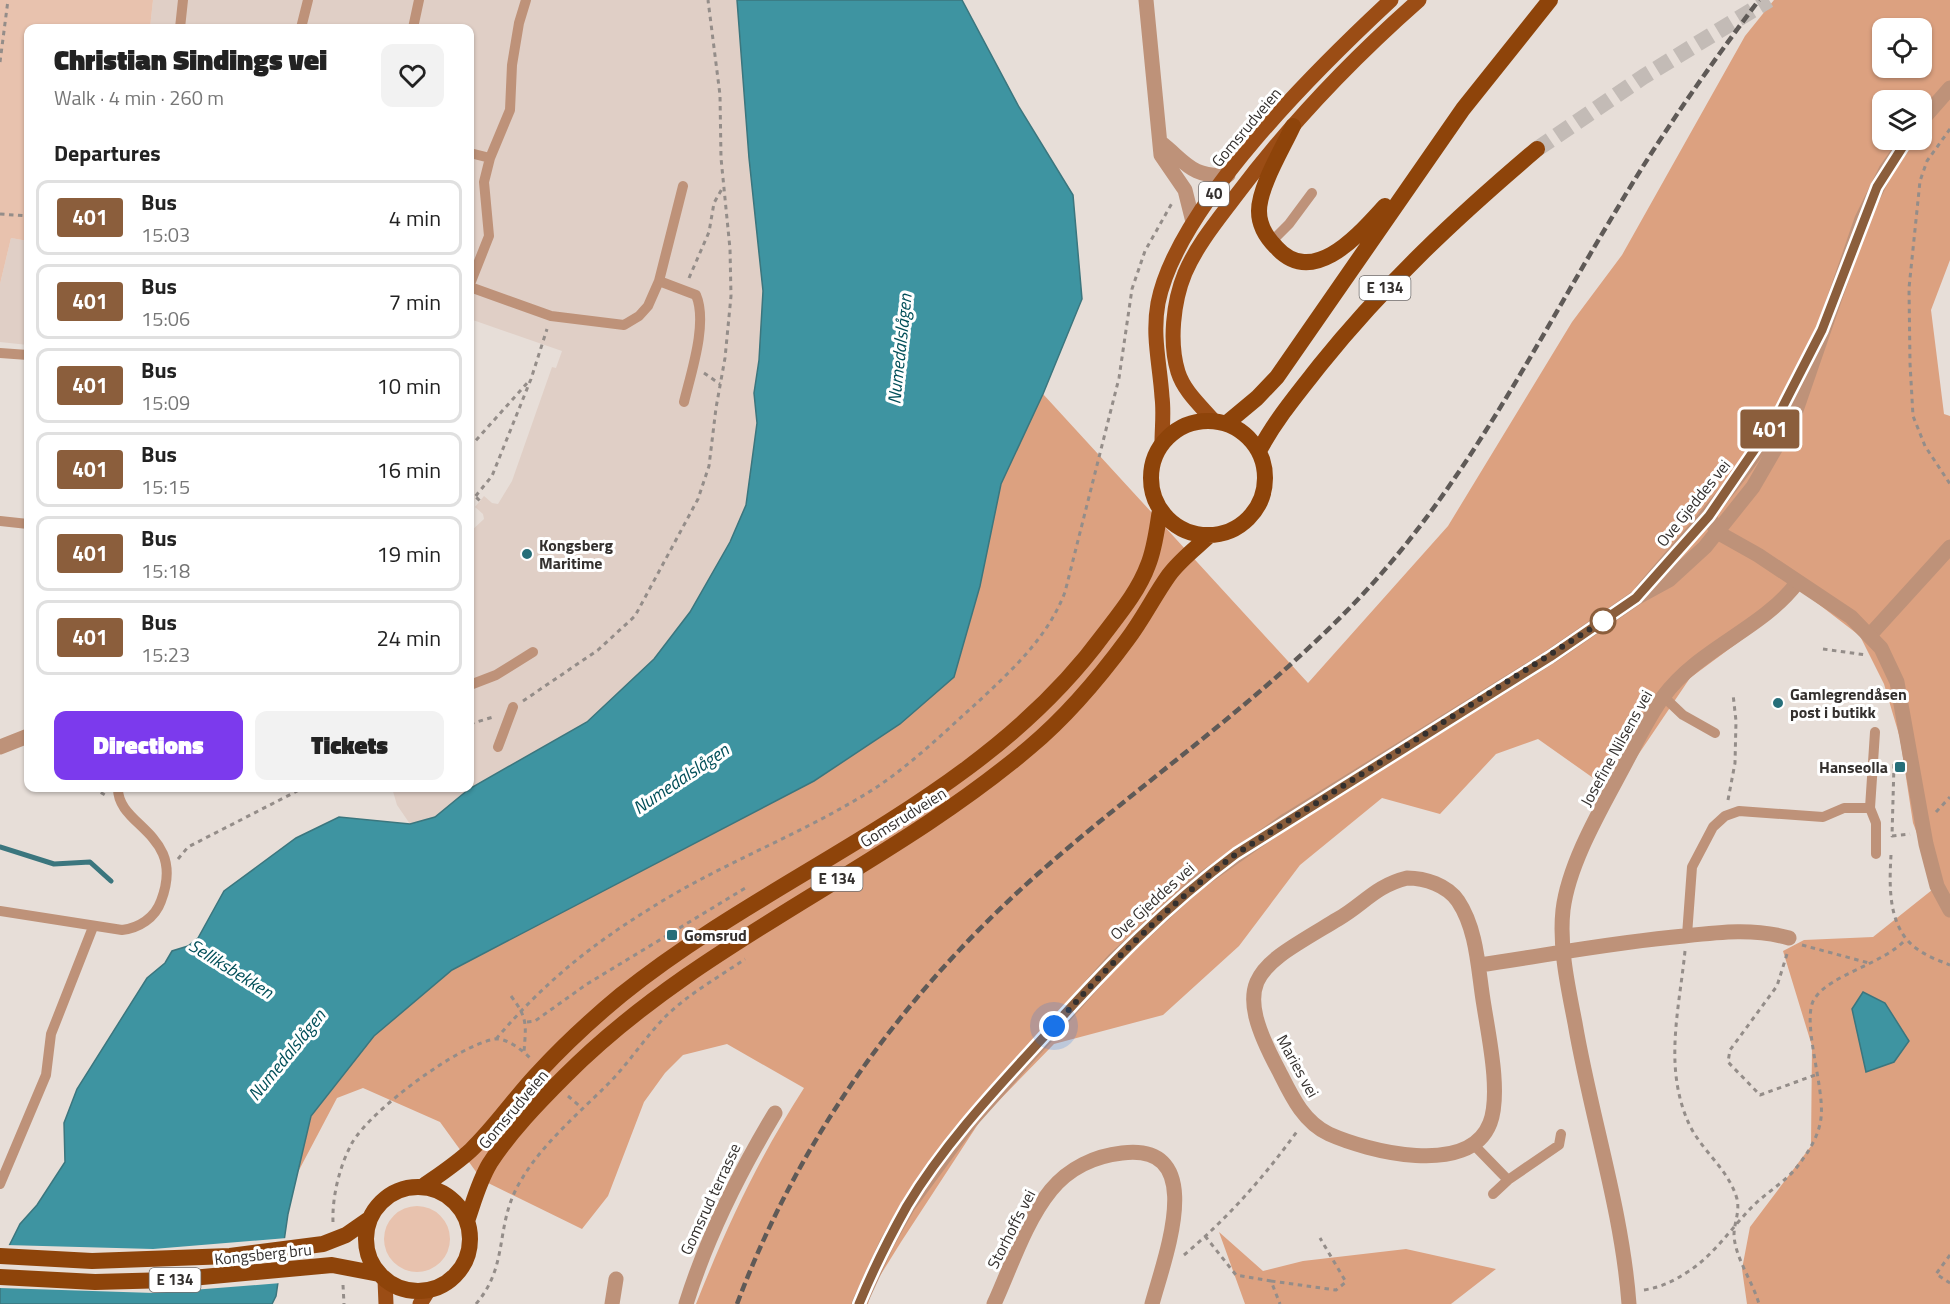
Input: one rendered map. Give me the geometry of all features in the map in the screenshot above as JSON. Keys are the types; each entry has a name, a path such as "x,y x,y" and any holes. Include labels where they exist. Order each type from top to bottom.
{"highway":[{"name":"E 134","path":"1160,510 1152,491 1150,477 1153,462 1162,443 1185,425 1220,422 1257,398 1276,377 1419,171 1502,57 1550,0"},
{"name":"E 134","path":"1293,126 1263,193 1259,209 1260,223 1271,242 1280,252 1295,260 1310,261 1336,254 1347,246 1419,171"},
{"name":"E 134","path":"1210,535 1238,527 1258,506 1266,479 1259,451 1280,416 1391,282 1445,228 1537,149"},
{"path":"1220,422 1246,434 1259,451"},
{"path":"1160,510 1182,529 1210,535"},
{"name":"Gomsrudveien","path":"422,1187 470,1151 538,1072 622,994 728,920 928,798 981,760 1023,724 1096,646 1138,586 1151,556 1160,510"},
{"name":"Gomsrudveien","path":"467,1221 483,1177 498,1152 534,1108 601,1041 667,988 727,946 918,830 997,775 1034,744 1079,700 1128,639 1170,574 1210,535"},
{"name":"E 134","path":"340,1231 369,1219 376,1207 396,1191 422,1187"},
{"path":"422,1187 439,1191 450,1197 459,1206 467,1221"},
{"path":"369,1219 366,1248 371,1263 382,1277"},
{"name":"E 134","path":"346,1273 382,1277 424,1297 451,1280 463,1265 470,1246 467,1221"},
{"name":"Kongsberg bru","path":"0,1256 92,1261 178,1259 323,1244 340,1231"},
{"name":"Kongsberg bru","path":"0,1277 72,1281 160,1281 204,1279 326,1265 346,1273"}],"main road":[{"name":"Gomsrudveien","path":"1162,443 1162,396 1155,344 1158,303 1167,269 1193,222 1228,175 1315,75 1391,0"},
{"name":"40","path":"1220,422 1188,392 1176,362 1174,322 1182,283 1204,238 1293,126 1356,58 1419,0"},
{"path":"382,1277 386,1304"}],"street":[{"path":"1146,0 1161,155 1183,188 1193,222"},
{"path":"1932,109 1950,88"},
{"path":"1160,142 1194,171 1214,176 1228,175"},
{"name":"Ove Gjeddes vei","path":"859,1304 886,1244 926,1178 969,1123 1024,1058 1114,960 1196,884 1236,854 1550,657 1636,598 1669,580 1717,532 1753,487 1794,416 1810,373 1822,330 1867,208 1886,170 1900,150"},
{"name":"Ove Gjeddes vei","path":"1636,598 1709,516 1779,414 1822,330"},
{"path":"1709,516 1728,519 1758,555"},
{"path":"1709,516 1717,532 1758,555 1851,617 1881,648 1897,682 1926,844 1937,886 1950,910"},
{"path":"1870,635 1950,547"},
{"name":"Josefine Nilsens vei","path":"1629,1298 1618,1219 1583,1068 1564,951 1563,912 1567,888 1611,791 1663,696 1695,663 1768,614 1797,583"},
{"path":"0,747 24,738"},
{"name":"Maries vei","path":"1407,878 1421,878 1434,883 1458,900 1469,926 1479,966 1494,1108 1486,1131 1473,1144 1443,1155 1377,1151 1324,1132 1307,1118 1297,1106 1255,1020 1254,989 1271,960 1341,917 1376,889 1407,878"},
{"path":"1479,966 1564,951 1687,935 1735,931 1768,932 1789,938"},
{"name":"Gomsrud terrasse","path":"686,1304 696,1271 747,1159 775,1113"},
{"name":"Storhoffs vei","path":"994,1304 1037,1210 1052,1189 1083,1164 1103,1156 1136,1151 1148,1153 1161,1160 1172,1173 1176,1190 1164,1258 1152,1304"},
{"path":"612,1304 616,1279"}],"lane":[{"path":"180,24 183,0"},
{"path":"302,24 308,0"},
{"path":"414,24 419,0"},
{"path":"474,275 489,236 484,182 490,158 510,110 512,65 519,23 526,0"},
{"path":"474,154 490,158"},
{"path":"474,287 551,316 624,325 648,306 659,281 683,186"},
{"path":"1271,242 1289,224 1312,193"},
{"path":"659,281 696,295 700,305 693,367 684,402"},
{"path":"0,353 24,355"},
{"path":"0,521 24,524"},
{"path":"474,683 496,675 533,652"},
{"path":"1663,696 1683,715 1715,734"},
{"path":"498,747 513,707"},
{"path":"1875,732 1870,808 1876,823 1876,854"},
{"path":"0,911 93,927 131,928 151,917 160,905 167,871 163,855 154,838 120,803 119,792"},
{"path":"1687,935 1692,867 1713,827 1730,814 1739,811 1823,816 1844,808 1870,808"},
{"path":"0,1184 46,1075 51,1034 93,927"},
{"path":"1493,1194 1508,1180 1559,1145 1561,1134"},
{"path":"1473,1144 1508,1180"}],"path":[{"path":"0,62 8,0"},
{"path":"1950,129 1927,162 1917,201 1910,288 1910,363 1913,416 1925,446 1950,484"},
{"path":"685,290 708,232 714,202 724,185"},
{"path":"496,1039 555,976 602,940 653,906 861,798 931,745 1017,666 1056,616 1065,592 1119,378 1132,288 1153,234 1183,188"},
{"path":"0,214 24,216"},
{"path":"474,498 492,476 531,379 551,316"},
{"path":"474,443 531,379"},
{"path":"476,496 480,501"},
{"path":"1730,814 1728,795 1735,763 1733,694"},
{"path":"167,871 188,847 295,792"},
{"path":"1932,815 1950,797"},
{"path":"1892,836 1890,873 1897,927 1919,951 1950,965"},
{"path":"527,1022 535,1021 587,984 738,891 754,884"},
{"path":"1687,935 1674,1037 1677,1090 1691,1128 1729,1179 1737,1199 1737,1224 1734,1235 1739,1255 1760,1304"},
{"path":"1819,1073 1760,1095 1728,1062 1730,1050 1777,986 1785,967 1789,938 1804,947 1869,963"},
{"path":"1629,1298 1666,1286 1692,1270 1795,1168 1813,1142 1821,1121 1823,1099 1809,1011 1815,997 1869,963 1896,950 1906,939"},
{"path":"476,1304 485,1294 499,1267 501,1232 519,1183 530,1165 610,1082 665,1017 747,958"},
{"path":"511,996 522,1009 527,1022 524,1052"},
{"path":"340,1231 335,1193 343,1163 353,1142 374,1115 418,1080 473,1047 496,1039 505,1040 530,1058"},
{"path":"567,1095 583,1109"},
{"path":"1164,1258 1183,1255 1205,1236 1254,1188 1307,1118"},
{"path":"1205,1236 1236,1275 1336,1290 1346,1282 1320,1238"},
{"path":"1950,1255 1936,1275 1950,1283"},
{"path":"344,1304 346,1273"},
{"path":"1271,1281 1280,1304"}],"shaded area":[{"path":"0,0 153,0 150,24 24,24 24,240 11,238 0,284"},
{"path":"153,0 737,0 749,158 763,291 759,360 754,393 757,423 746,505 730,542 690,612 673,638 635,680 587,722 474,786 474,528 484,519 483,514 475,507 484,496 492,503 498,504 512,481 552,367 556,368 562,351 474,320 474,24 150,24"},
{"path":"1774,0 1950,0 1950,260 1931,310 1944,414 1950,416 1950,1304 1747,1304 1742,1269 1750,1227 1811,1146 1812,1046 1783,951 1804,940 1873,937 1937,886 1913,823 1900,738 1884,684 1860,636 1795,586 1767,621 1690,678 1613,792 1538,739 1496,754 1440,814 1382,798 1300,865 1239,946 1163,1015 1054,1044 982,1118 873,1287 868,1304 696,1304 744,1193 787,1114 804,1088 727,1044 683,1055 665,1073 644,1102 608,1196 582,1229 482,1180 440,1122 363,1088 337,1098 298,1172 311,1116 374,1036 452,970 814,781 900,724 973,611 1001,484 1043,394 1308,683 1448,526 1572,322 1622,255 1745,36"},
{"path":"11,238 24,240 24,345 0,342 0,284"},
{"path":"393,792 465,792 435,817 410,824 397,805"},
{"path":"411,1206 423,1206 435,1211 445,1221 450,1239 448,1252 435,1267 423,1272 411,1272 399,1267 389,1257 384,1245 384,1233 389,1221 399,1211"},
{"path":"1219,1232 1263,1271 1303,1261 1406,1249 1496,1269 1451,1304 1245,1304"}],"water":[{"name":"Numedalslågen","path":"737,0 962,0 1019,107 1073,195 1082,299 1043,394 1001,484 980,586 954,677 900,724 814,781 452,970 374,1036 311,1116 288,1214 276,1296 272,1304 0,1304 0,1283 8,1248 20,1224 37,1205 65,1162 64,1123 77,1089 147,978 165,963 172,951 188,946 198,938 224,891 296,838 339,817 410,824 435,817 465,792 474,792 474,786 587,722 654,659 690,612 730,542 746,505 757,423 754,393 759,360 763,291 749,158"},
{"path":"1863,992 1885,1003 1909,1041 1894,1062 1866,1072 1852,1009"}],"pier":[{"path":"287,1238 281,1283 154,1293 0,1288 0,1271 6,1245 153,1249"}],"waterway":[{"name":"Selliksbekken","path":"0,847 54,864 90,862 111,881"}],"tunnel":[{"path":"1537,149 1643,77 1769,0"}],"railway":[{"path":"737,1304 762,1243 823,1128 858,1074 939,972 1031,880 1293,662 1335,623 1410,539 1475,448 1650,155 1759,0"}],"bus line":[{"name":"401","path":"859,1304 886,1244 926,1178 1024,1058 1129,944 1196,884 1236,854 1364,771 1550,657 1636,598 1709,516 1753,454 1792,392 1822,330 1862,219 1886,170 1900,150"}],"place":[{"name":"Kongsberg Maritime","path":"527,554"},
{"name":"Gamlegrendåsen post i butikk","path":"1778,703"},
{"name":"Hanseolla","path":"1900,767"},
{"name":"Gomsrud","path":"672,935"}],"route":[{"path":"1054,1026 1129,944 1196,884 1236,854 1364,771 1550,657 1606,619 1603,621"}]}
